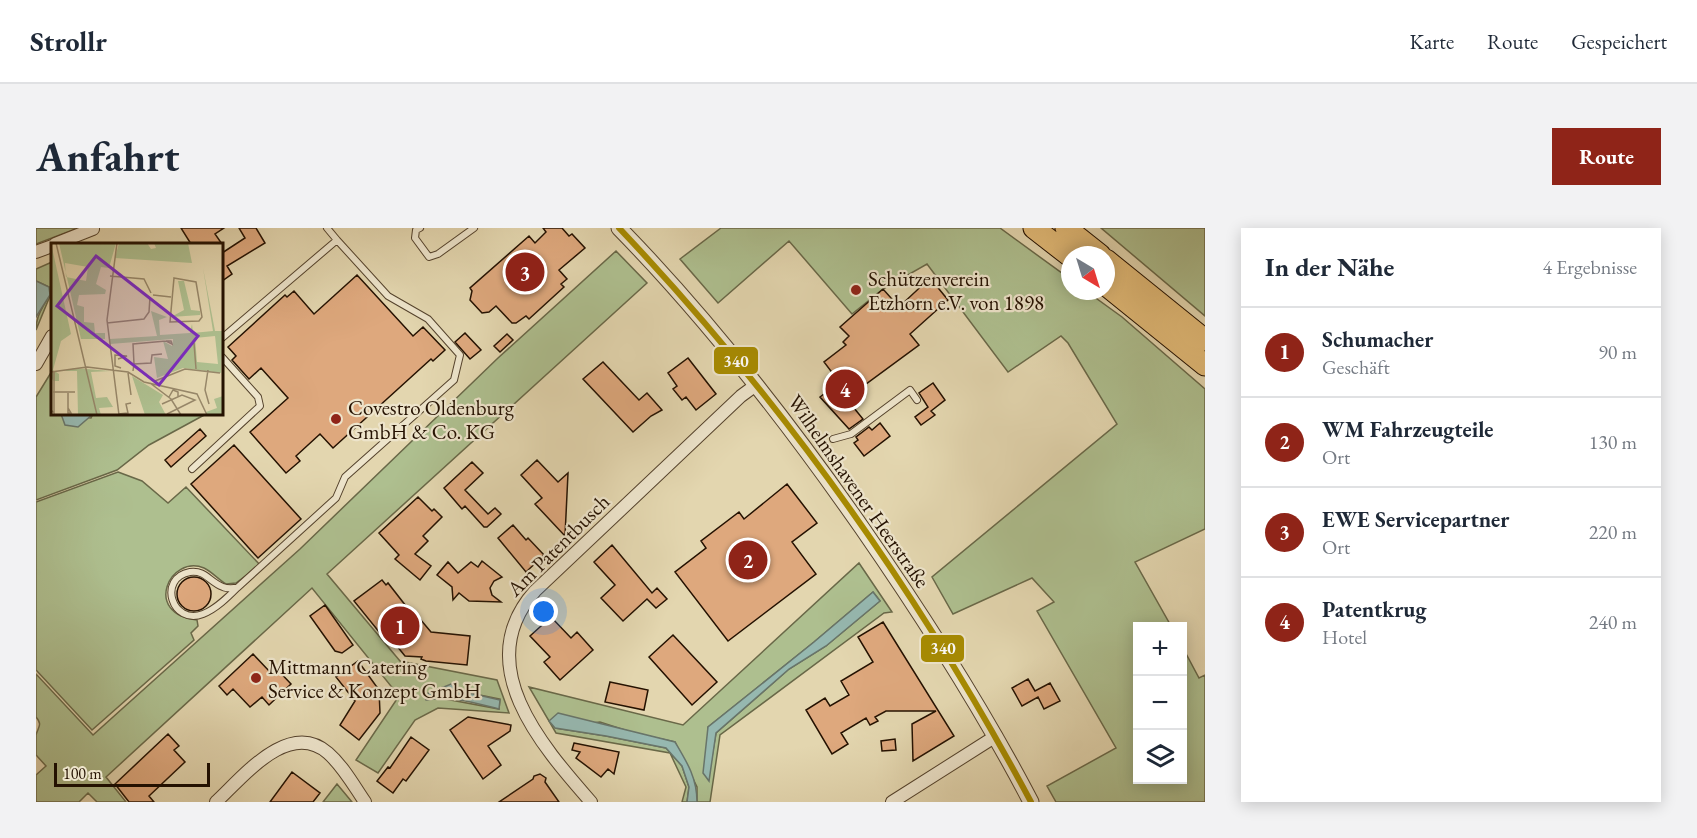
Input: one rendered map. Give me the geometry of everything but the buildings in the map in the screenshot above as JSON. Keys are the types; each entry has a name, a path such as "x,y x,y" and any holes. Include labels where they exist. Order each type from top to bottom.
{"highway":[{"path":"1034,228 1061,249"},
{"path":"1066,228 1089,246"},
{"path":"1115,267 1205,340"},
{"path":"1115,292 1205,365"}],"street":[{"path":"87,243 93,228"},
{"path":"59,243 93,228"},
{"name":"Wilhelmshavener Heerstraße","path":"619,228 676,290 756,385 817,464 939,641 996,736 1031,802"},
{"path":"36,252 51,246"},
{"path":"36,364 51,338"},
{"name":"Am Patentbusch","path":"591,802 566,773 523,710 510,674 508,645 517,615 535,591 741,396 756,385"},
{"path":"892,802 996,736"},
{"path":"216,802 277,748 296,742 308,743 331,755 365,802"},
{"name":"Am Patentbusch","path":"566,773 580,802"}],"lane":[{"path":"237,588 223,588 202,572 191,572 182,574 173,583 170,596 175,607 192,615 202,614 228,597 336,498 345,477 454,380 460,355 428,319 388,296 327,228"},
{"path":"420,228 416,230 415,238 429,257 438,254 474,228"},
{"path":"224,336 337,240"},
{"path":"192,469 260,405 258,397 224,359"},
{"path":"833,440 851,434 910,390 917,400"}],"green space":[{"path":"36,228 78,228 36,244"},
{"path":"721,228 1000,228 1061,272 1061,300 1098,300 1122,317 1205,389 1205,529 1135,562 1169,622 1133,622 1133,784 1187,784 1187,656 1199,678 1205,675 1205,802 1056,802 1047,786 1116,748 1037,611 1054,602 1032,578 953,614 932,577 1117,424 1068,343 1061,336 1008,372 927,264 883,289 852,314 789,241 718,303 680,259"},
{"path":"1101,228 1205,228 1205,316"},
{"path":"616,251 647,283 327,574 400,661 497,680 509,713 438,708 415,720 378,773 356,760 399,696 312,588 106,777 126,802 97,802 88,793 79,802 36,802 36,775 46,766 36,755 36,735 40,724 36,717 36,674 93,735 300,549 498,358","holes":["451,685 465,692 500,699 499,709 424,695"]},
{"path":"51,262 51,293 36,330 38,317 49,293 49,287 36,281 36,269"},
{"path":"51,373 51,416 91,418 92,416 202,416 149,445 117,470 36,500 36,397"},
{"path":"118,472 142,481 168,503 186,487 260,565 236,583 226,584 207,569 192,566 181,569 172,577 167,586 166,597 170,607 180,615 197,620 198,626 191,633 194,640 92,730 36,670 36,502"},
{"path":"859,563 892,612 884,613 720,735 710,802 697,802 697,787 675,742 634,733 600,722 555,728 666,748 682,766 689,787 687,802 682,802 686,787 670,753 556,733 529,687 683,725","holes":["873,592 880,601 826,646 789,669 716,733 708,780 708,727"]},
{"path":"337,784 352,802 323,802"}],"water":[{"path":"36,281 49,287 50,295 36,317"},
{"path":"62,416 91,416 78,427 65,425"},
{"path":"873,592 880,601 826,646 789,669 716,733 709,781 703,773 708,727"},
{"path":"451,684 465,692 500,700 499,709 453,699 426,700 424,695"},
{"path":"558,713 675,742 693,778 697,802 687,802 689,787 682,766 666,748 555,728 549,721"}],"transit line":[{"name":"340","path":"619,228 679,293 736,361 844,501 895,574 943,649 1031,802"}],"place":[{"name":"EWE Servicepartner","path":"525,272"},
{"name":"Schützenverein Etzhorn e.V. von 1898","path":"856,290"},
{"name":"Patentkrug","path":"845,389"},
{"name":"Covestro Oldenburg GmbH & Co. KG","path":"336,419"},
{"name":"WM Fahrzeugteile","path":"748,560"},
{"name":"Schumacher","path":"400,626"},
{"name":"Mittmann Catering Service & Konzept GmbH","path":"256,678"}]}
